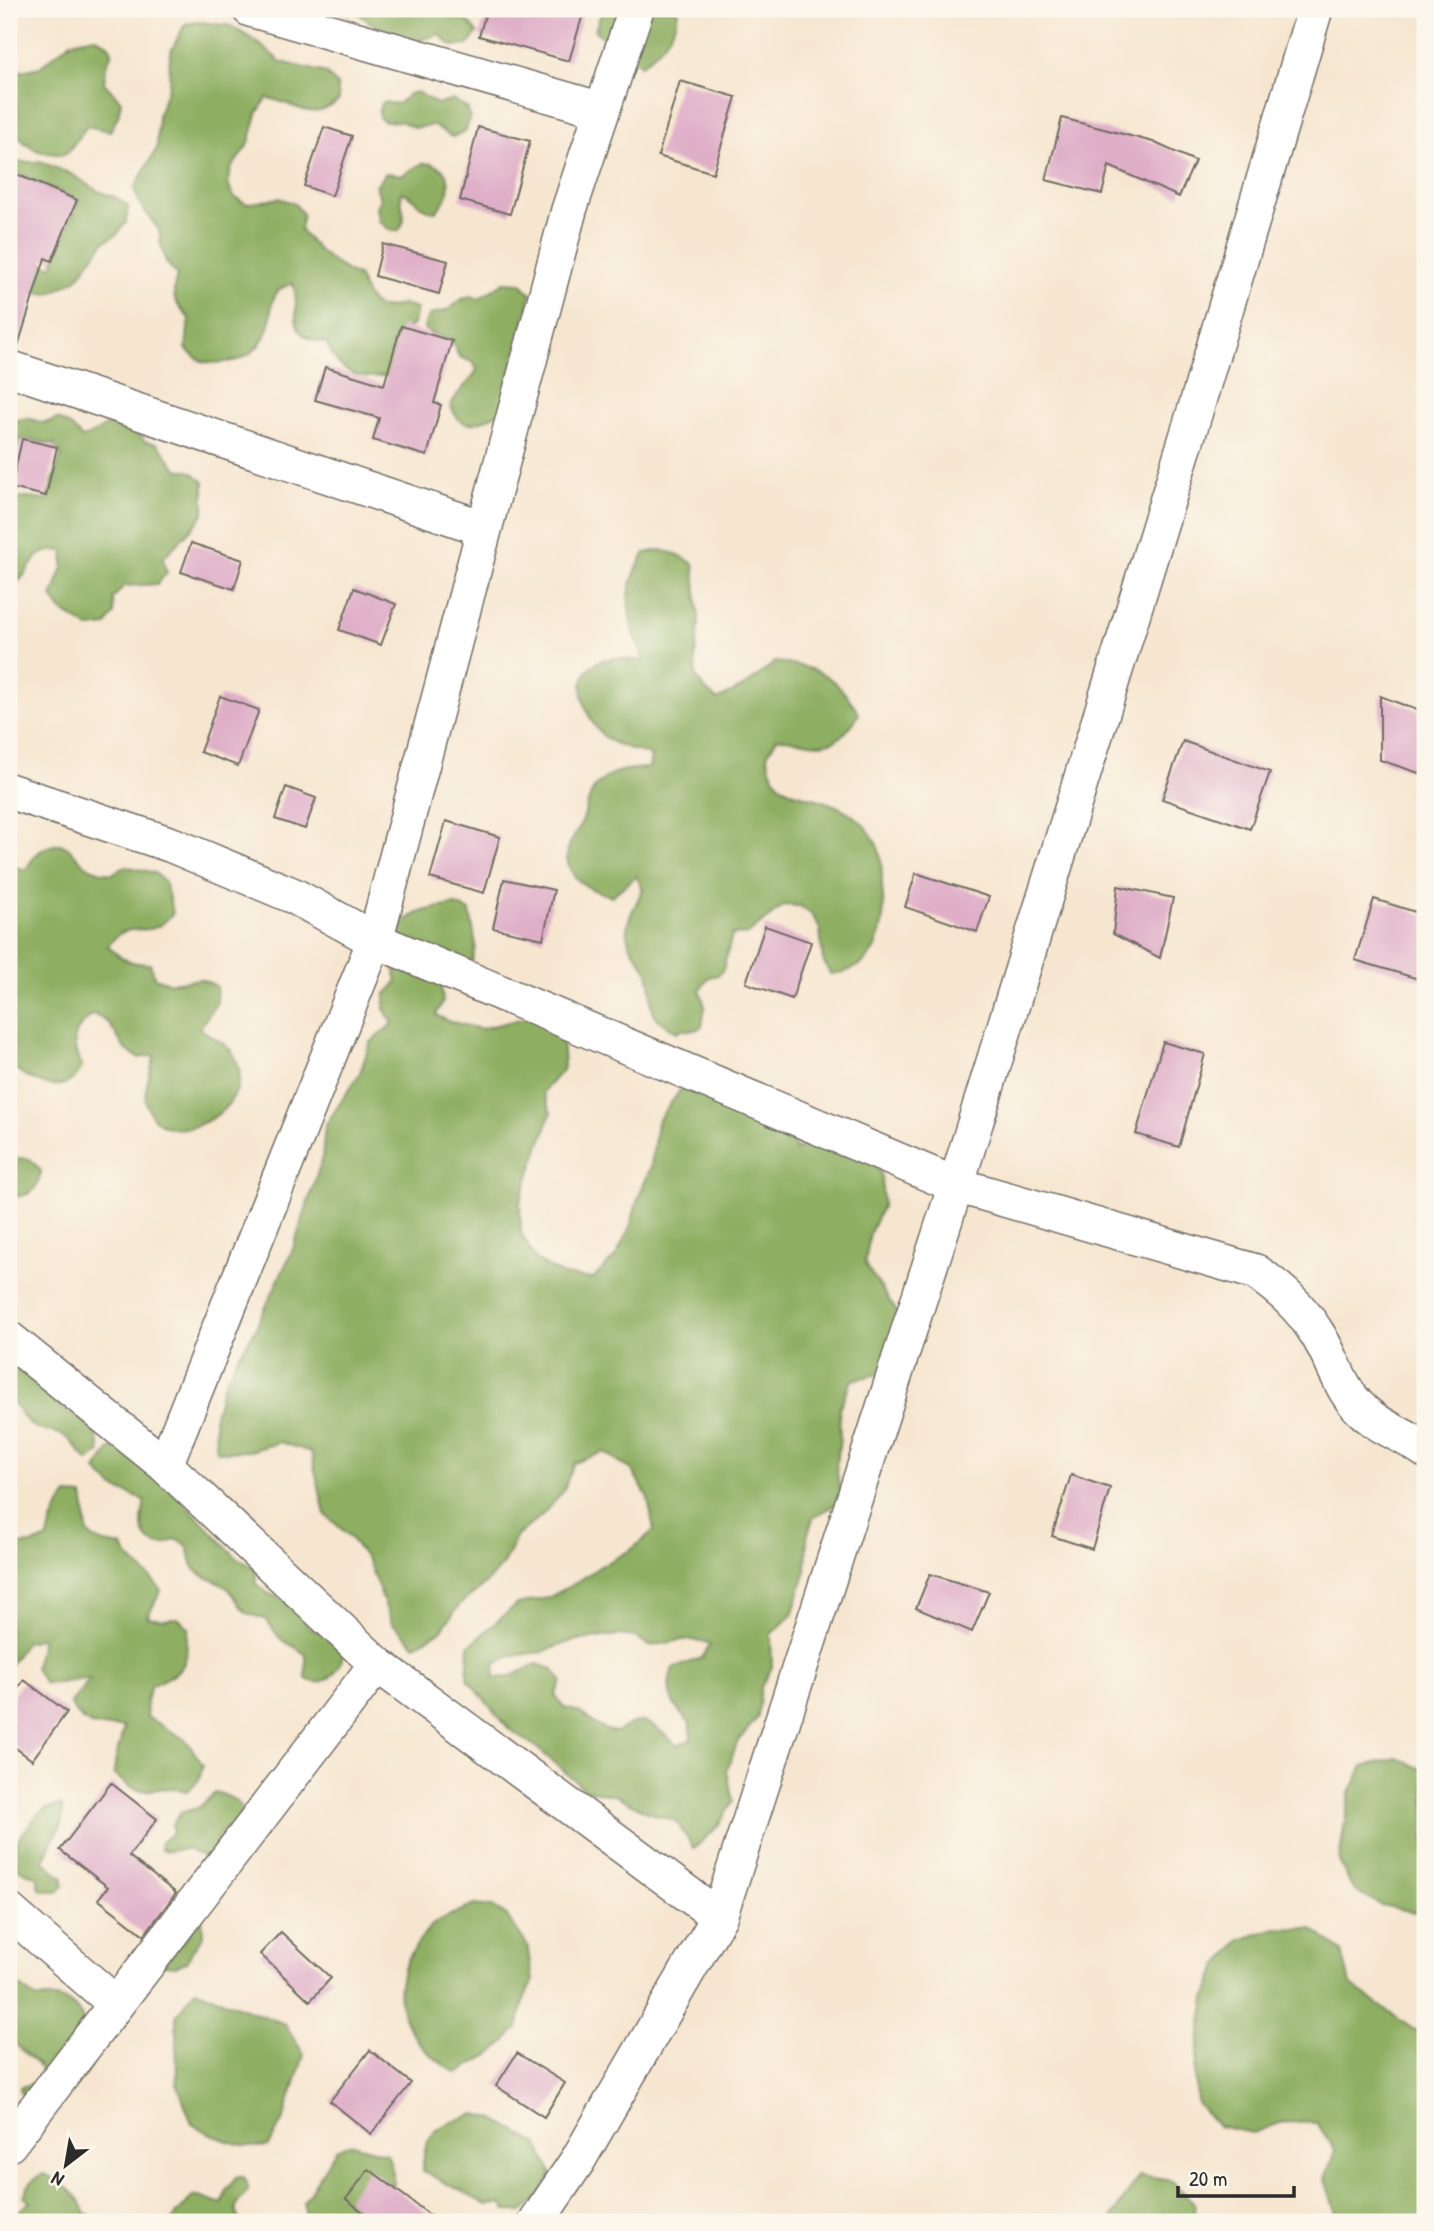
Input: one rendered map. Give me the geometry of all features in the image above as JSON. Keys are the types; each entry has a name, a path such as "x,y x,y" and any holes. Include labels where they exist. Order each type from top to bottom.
{"street":[{"path":"250,9 602,110"},
{"path":"165,1465 375,940 569,210 635,9"},
{"path":"537,2222 578,2160 719,1917 956,1185 1196,408 1315,9"},
{"path":"9,368 483,528"},
{"path":"9,790 172,845 294,896 375,940 956,1185 1256,1272 1288,1294 1317,1332 1338,1378 1361,1409 1388,1430 1425,1450"},
{"path":"9,1339 165,1465 377,1664 719,1917"},
{"path":"9,2144 377,1664"},
{"path":"9,1911 116,2004"}],"green space":[{"path":"295,9 430,9 468,21 477,33 468,45 452,46 439,34 410,46 382,31 356,12 324,18"},
{"path":"608,9 678,9 674,26 666,41 641,65 595,31 600,16"},
{"path":"201,22 231,26 257,42 281,62 326,73 337,85 339,100 320,111 312,112 267,98 257,114 249,143 231,169 228,184 234,197 247,204 279,198 294,203 303,214 300,229 326,257 359,277 369,300 379,307 403,304 417,309 413,325 398,332 393,346 398,361 390,375 369,377 351,373 337,362 327,343 304,335 296,322 293,283 276,294 268,329 260,344 248,355 234,361 218,363 199,360 186,349 189,318 175,298 177,275 166,262 159,230 140,204 134,189 157,148 158,116 169,85 170,53 185,24"},
{"path":"94,37 108,44 112,52 106,66 104,83 121,101 118,116 110,131 87,126 68,152 61,155 38,151 25,143 9,126 9,82 18,72 40,67 71,42"},
{"path":"417,92 437,104 453,100 467,108 470,116 466,131 452,137 433,125 414,128 401,121 385,122 379,117 383,102 398,104 409,94"},
{"path":"41,162 71,174 128,206 126,222 117,234 104,242 76,280 49,294 33,292 9,278 9,248 52,267 79,200 9,170 9,164"},
{"path":"423,163 434,165 446,174 446,197 435,212 425,209 402,192 404,219 399,230 391,231 379,221 377,206 380,199 376,185 386,173 402,175"},
{"path":"504,282 521,283 531,295 501,412 473,424 466,423 455,415 451,406 477,369 473,362 459,357 452,340 437,337 424,329 431,315 447,310 471,296 479,299"},
{"path":"27,418 43,423 58,419 72,427 82,438 123,418 144,441 158,444 177,469 192,472 204,482 204,512 163,558 167,573 157,584 124,586 113,598 114,614 106,626 89,628 61,610 52,597 63,567 64,551 43,553 37,557 24,576 9,588 9,496 47,500 61,455 53,444 22,439 19,441 9,474 9,419 12,421"},
{"path":"661,550 679,555 694,564 699,622 696,676 717,700 747,685 775,662 803,666 825,675 843,690 851,701 859,714 850,728 832,742 814,744 777,738 767,755 772,774 783,787 835,805 855,817 876,843 882,866 883,919 875,947 860,965 830,974 823,960 820,929 812,915 800,906 784,905 748,934 732,935 723,970 718,975 709,977 700,990 705,1007 702,1026 696,1030 677,1032 655,1015 648,973 628,940 628,924 643,889 636,876 612,896 604,894 582,884 576,878 568,865 567,856 591,794 598,784 619,772 649,768 651,756 616,744 599,731 587,712 582,690 588,670 596,663 614,659 644,661 630,619 629,594 645,553"},
{"path":"60,844 93,869 112,874 125,866 155,873 165,883 173,913 164,923 147,929 124,932 116,936 108,946 127,960 150,964 155,978 170,983 201,979 216,986 217,1002 200,1028 225,1045 233,1054 239,1078 234,1096 221,1111 205,1122 187,1128 169,1127 155,1119 145,1096 154,1055 139,1058 125,1049 108,1022 93,1014 80,1026 75,1038 74,1044 82,1068 71,1081 55,1086 38,1082 9,1064 9,865 26,870 39,852"},
{"path":"456,905 470,911 476,946 472,962 457,964 441,985 443,1001 436,1015 480,1029 541,1014 562,1036 564,1068 543,1092 551,1113 520,1202 521,1233 536,1260 563,1275 593,1279 616,1256 630,1227 651,1167 657,1122 681,1089 731,1105 780,1111 796,1150 821,1137 856,1140 881,1173 883,1204 870,1233 865,1264 899,1315 884,1373 852,1380 839,1408 840,1439 836,1463 841,1501 813,1518 807,1537 806,1571 792,1615 771,1634 772,1667 761,1687 758,1717 738,1741 727,1770 733,1801 717,1827 694,1849 676,1821 645,1811 617,1796 585,1789 536,1747 509,1729 467,1679 469,1646 517,1604 548,1598 576,1583 631,1550 654,1530 648,1498 632,1470 604,1452 574,1463 563,1492 542,1515 517,1536 503,1564 483,1586 460,1604 441,1631 415,1645 392,1623 368,1561 349,1536 325,1514 311,1452 280,1442 250,1451 217,1452 214,1419 222,1388 253,1334 293,1249 322,1159 325,1126 360,1073 370,1043 393,1023 384,1009 386,994 397,982 392,953 395,937 400,927 415,915","holes":["619,1635 636,1637 649,1646 680,1640 693,1640 710,1645 702,1658 673,1668 670,1676 671,1698 678,1711 690,1723 691,1739 678,1746 650,1724 635,1722 618,1732 601,1727 580,1713 564,1708 555,1695 562,1681 553,1669 537,1664 509,1677 494,1678 496,1663 510,1656 542,1652 572,1641"]},
{"path":"9,1159 30,1159 41,1171 31,1192 23,1196 9,1197"},
{"path":"9,1323 54,1384 52,1400 83,1421 95,1433 100,1453 88,1461 64,1436 32,1426 9,1400"},
{"path":"117,1448 145,1462 236,1557 256,1569 256,1584 269,1594 284,1599 300,1614 308,1627 329,1635 343,1653 339,1666 330,1677 319,1682 306,1679 306,1655 277,1635 266,1620 246,1612 226,1587 198,1572 186,1545 175,1539 164,1544 153,1543 145,1536 142,1523 144,1500 112,1487 96,1470 110,1449"},
{"path":"67,1495 83,1496 86,1525 91,1537 107,1544 122,1546 131,1560 161,1591 147,1617 178,1618 189,1628 184,1662 172,1675 151,1686 146,1701 147,1717 186,1740 203,1765 199,1780 187,1791 165,1788 142,1790 125,1783 114,1774 124,1727 92,1725 81,1718 70,1704 90,1679 44,1683 35,1668 42,1638 26,1642 9,1666 9,1554 16,1545 33,1544 48,1538 54,1515"},
{"path":"1397,1758 1425,1771 1425,1904 1414,1912 1381,1905 1353,1889 1339,1861 1349,1795 1363,1766"},
{"path":"215,1793 234,1800 242,1814 235,1826 220,1833 211,1853 204,1857 187,1849 160,1849 161,1842 173,1833 172,1825 181,1812 198,1808"},
{"path":"61,1805 63,1813 60,1827 44,1862 62,1877 64,1885 59,1891 43,1891 38,1887 38,1877 16,1867 12,1855 18,1840 39,1813"},
{"path":"475,1905 492,1907 506,1915 527,1945 533,1981 525,1996 518,2028 494,2052 457,2073 440,2062 413,2035 400,2002 400,1984 405,1966 429,1928 436,1922"},
{"path":"202,1918 203,1936 187,1962 176,1966 163,1965"},
{"path":"1275,1928 1312,1929 1342,1951 1350,1984 1425,2038 1425,2222 1345,2222 1335,2211 1325,2179 1335,2150 1317,2123 1283,2122 1253,2133 1218,2126 1197,2103 1195,2070 1206,1998 1218,1966 1240,1940"},
{"path":"9,1983 41,1999 55,1998 65,2001 79,2013 95,2059 82,2079 26,2099 21,2093 20,2087 34,2082 42,2071 18,2047 10,2034 12,2016"},
{"path":"195,1990 285,2024 304,2055 284,2117 269,2146 239,2144 192,2124 177,2083 176,2016"},
{"path":"476,2114 493,2118 538,2144 552,2175 534,2202 522,2212 506,2210 502,2204 487,2205 423,2171 426,2146 430,2137 444,2126"},
{"path":"353,2144 387,2154 393,2182 381,2222 315,2222 307,2218 303,2203 337,2148"},
{"path":"43,2174 69,2190 80,2202 85,2214 104,2222 47,2222 43,2213 31,2222 10,2222 12,2216 30,2202 24,2197 27,2189 33,2180"},
{"path":"1139,2176 1172,2181 1194,2203 1197,2222 1109,2222"},
{"path":"237,2177 244,2177 248,2189 237,2206 240,2222 170,2222 192,2197 222,2204 227,2189"}],"building":[{"path":"487,9 564,9 583,14 569,61 479,36"},
{"path":"680,81 736,97 713,173 658,156"},
{"path":"1062,118 1153,142 1195,161 1179,197 1109,166 1102,194 1046,180"},
{"path":"324,127 352,136 332,196 304,186"},
{"path":"478,127 530,141 510,214 460,200"},
{"path":"9,171 77,200 52,261 45,258 17,349 9,348"},
{"path":"383,244 448,261 439,294 375,276"},
{"path":"401,326 452,341 434,403 441,405 427,456 373,440 379,418 315,400 325,367 384,385"},
{"path":"22,439 57,447 46,496 11,488"},
{"path":"191,543 243,560 234,589 181,572"},
{"path":"354,588 396,604 381,645 339,630"},
{"path":"220,696 259,710 238,766 200,752"},
{"path":"1380,696 1425,713 1425,775 1380,760"},
{"path":"1183,741 1270,772 1250,829 1162,799"},
{"path":"286,787 316,798 305,829 275,819"},
{"path":"446,821 500,837 484,893 430,878"},
{"path":"916,873 989,897 977,932 905,907"},
{"path":"504,879 554,890 543,939 493,928"},
{"path":"1118,886 1173,898 1160,958 1113,934"},
{"path":"1374,899 1425,915 1425,981 1355,960"},
{"path":"765,926 811,942 792,999 746,983"},
{"path":"1163,1042 1205,1054 1179,1147 1136,1134"},
{"path":"1071,1475 1110,1488 1092,1549 1052,1536"},
{"path":"930,1574 989,1592 972,1632 916,1608"},
{"path":"24,1680 67,1712 32,1760 9,1743 9,1701"},
{"path":"111,1783 157,1819 129,1856 176,1893 144,1935 98,1899 108,1887 60,1850"},
{"path":"281,1932 331,1978 310,2001 260,1954"},
{"path":"370,2050 411,2083 371,2134 330,2101"},
{"path":"517,2053 565,2083 544,2117 496,2086"},
{"path":"369,2169 439,2222 376,2222 346,2199"}]}
